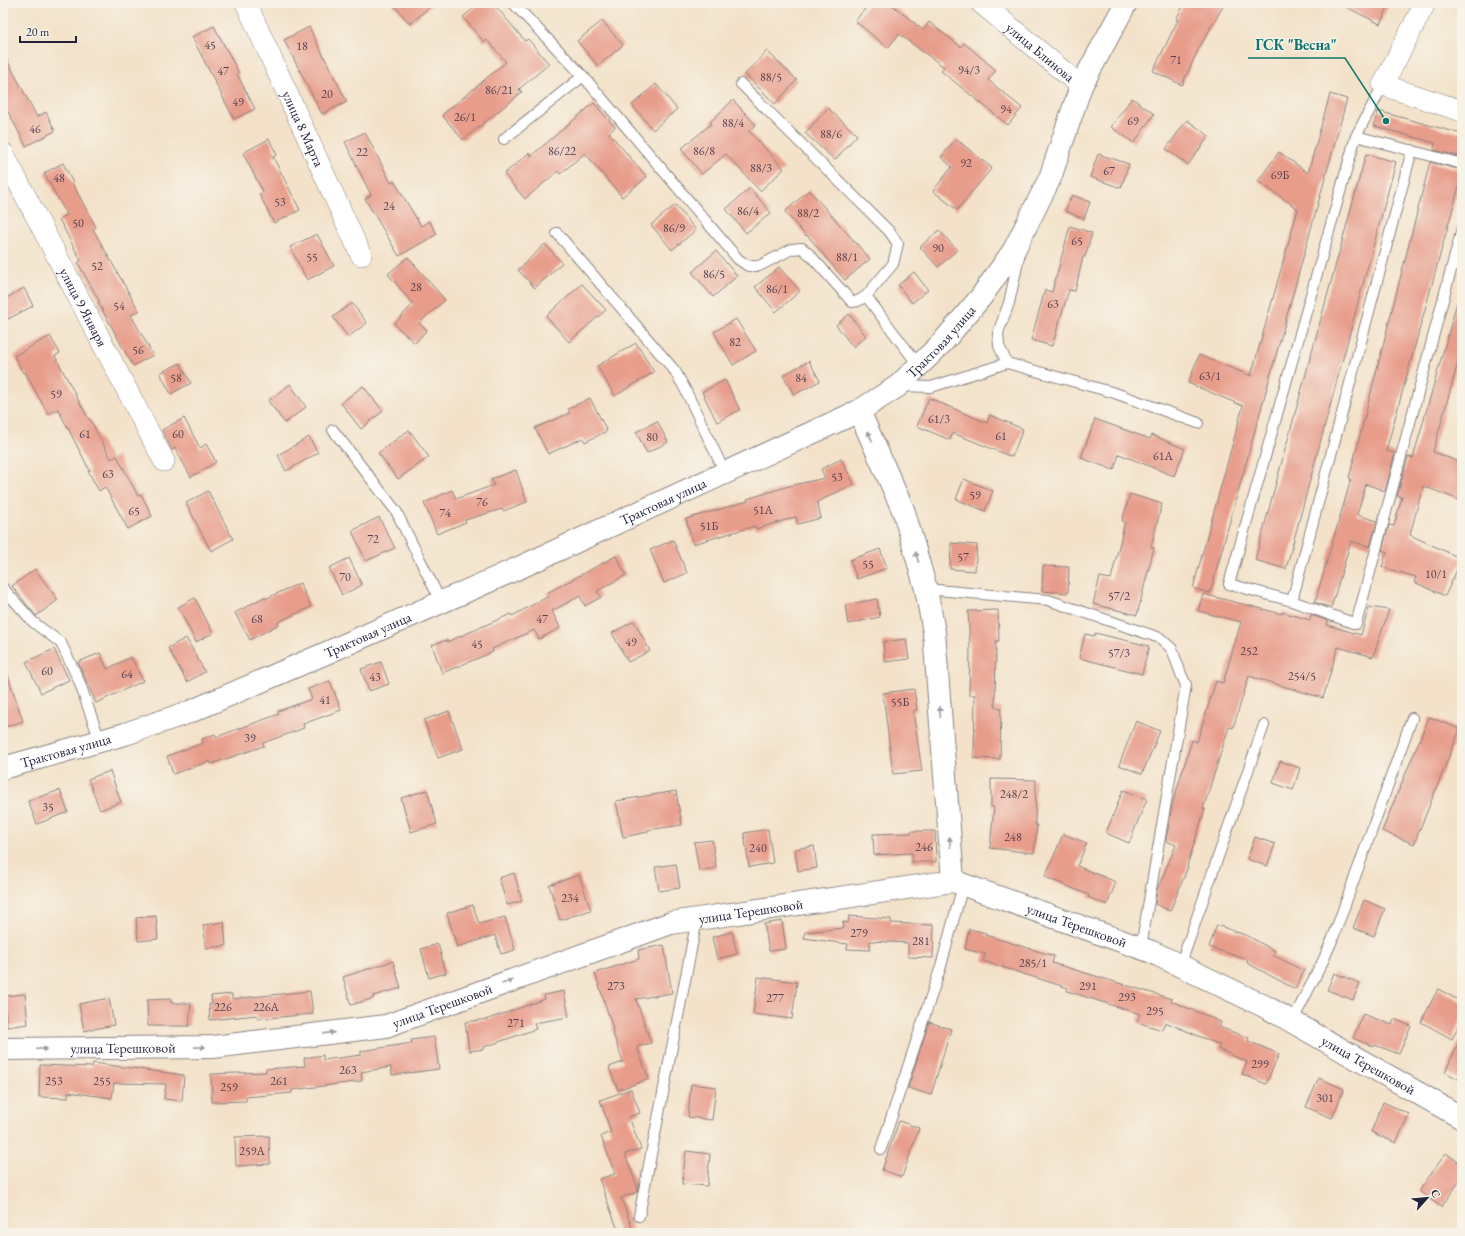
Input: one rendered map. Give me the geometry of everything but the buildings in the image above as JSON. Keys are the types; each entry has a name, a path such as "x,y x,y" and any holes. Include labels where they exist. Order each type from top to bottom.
{"street":[{"name":"улица 8 Марта","path":"246,3 361,255"},
{"name":"улица Блинова","path":"981,3 1081,86"},
{"name":"Трактовая улица","path":"3,768 126,734 192,711 442,602 725,473 859,411 898,386 942,343 981,297 1014,250 1050,178 1081,86 1126,3"},
{"path":"1425,3 1383,85 1462,112"},
{"name":"улица 9 Января","path":"3,153 164,461"},
{"path":"859,411 904,512 926,589 934,632 958,883"},
{"name":"улица Терешковой","path":"3,1049 213,1047 386,1026 671,922 958,883 1141,947 1268,1008 1462,1118"}],"lane":[{"path":"512,3 583,76 738,259 748,266 759,266 792,249 802,248 852,302 858,301 866,296 893,264 898,244 889,231 741,84"},
{"path":"504,139 583,76"},
{"path":"1383,85 1356,136 1229,584 1292,601 1356,624 1462,229"},
{"path":"1356,136 1462,164"},
{"path":"1292,601 1412,150"},
{"path":"557,233 675,371 725,473"},
{"path":"1007,363 998,346 998,333 1009,303 1019,257 1014,250"},
{"path":"866,296 919,366"},
{"path":"898,386 930,387 1007,363 1115,393 1198,422"},
{"path":"333,430 396,511 442,602"},
{"path":"3,588 33,622 61,643 80,681 100,741"},
{"path":"926,589 1048,600 1160,638 1172,649 1186,685 1141,947"},
{"path":"1292,1022 1333,938 1412,718"},
{"path":"1180,966 1264,725"},
{"path":"881,1149 941,966 958,883"},
{"path":"639,1216 697,918"}],"place":[{"name":"ГСК \"Весна\"","path":"1386,121"}]}
